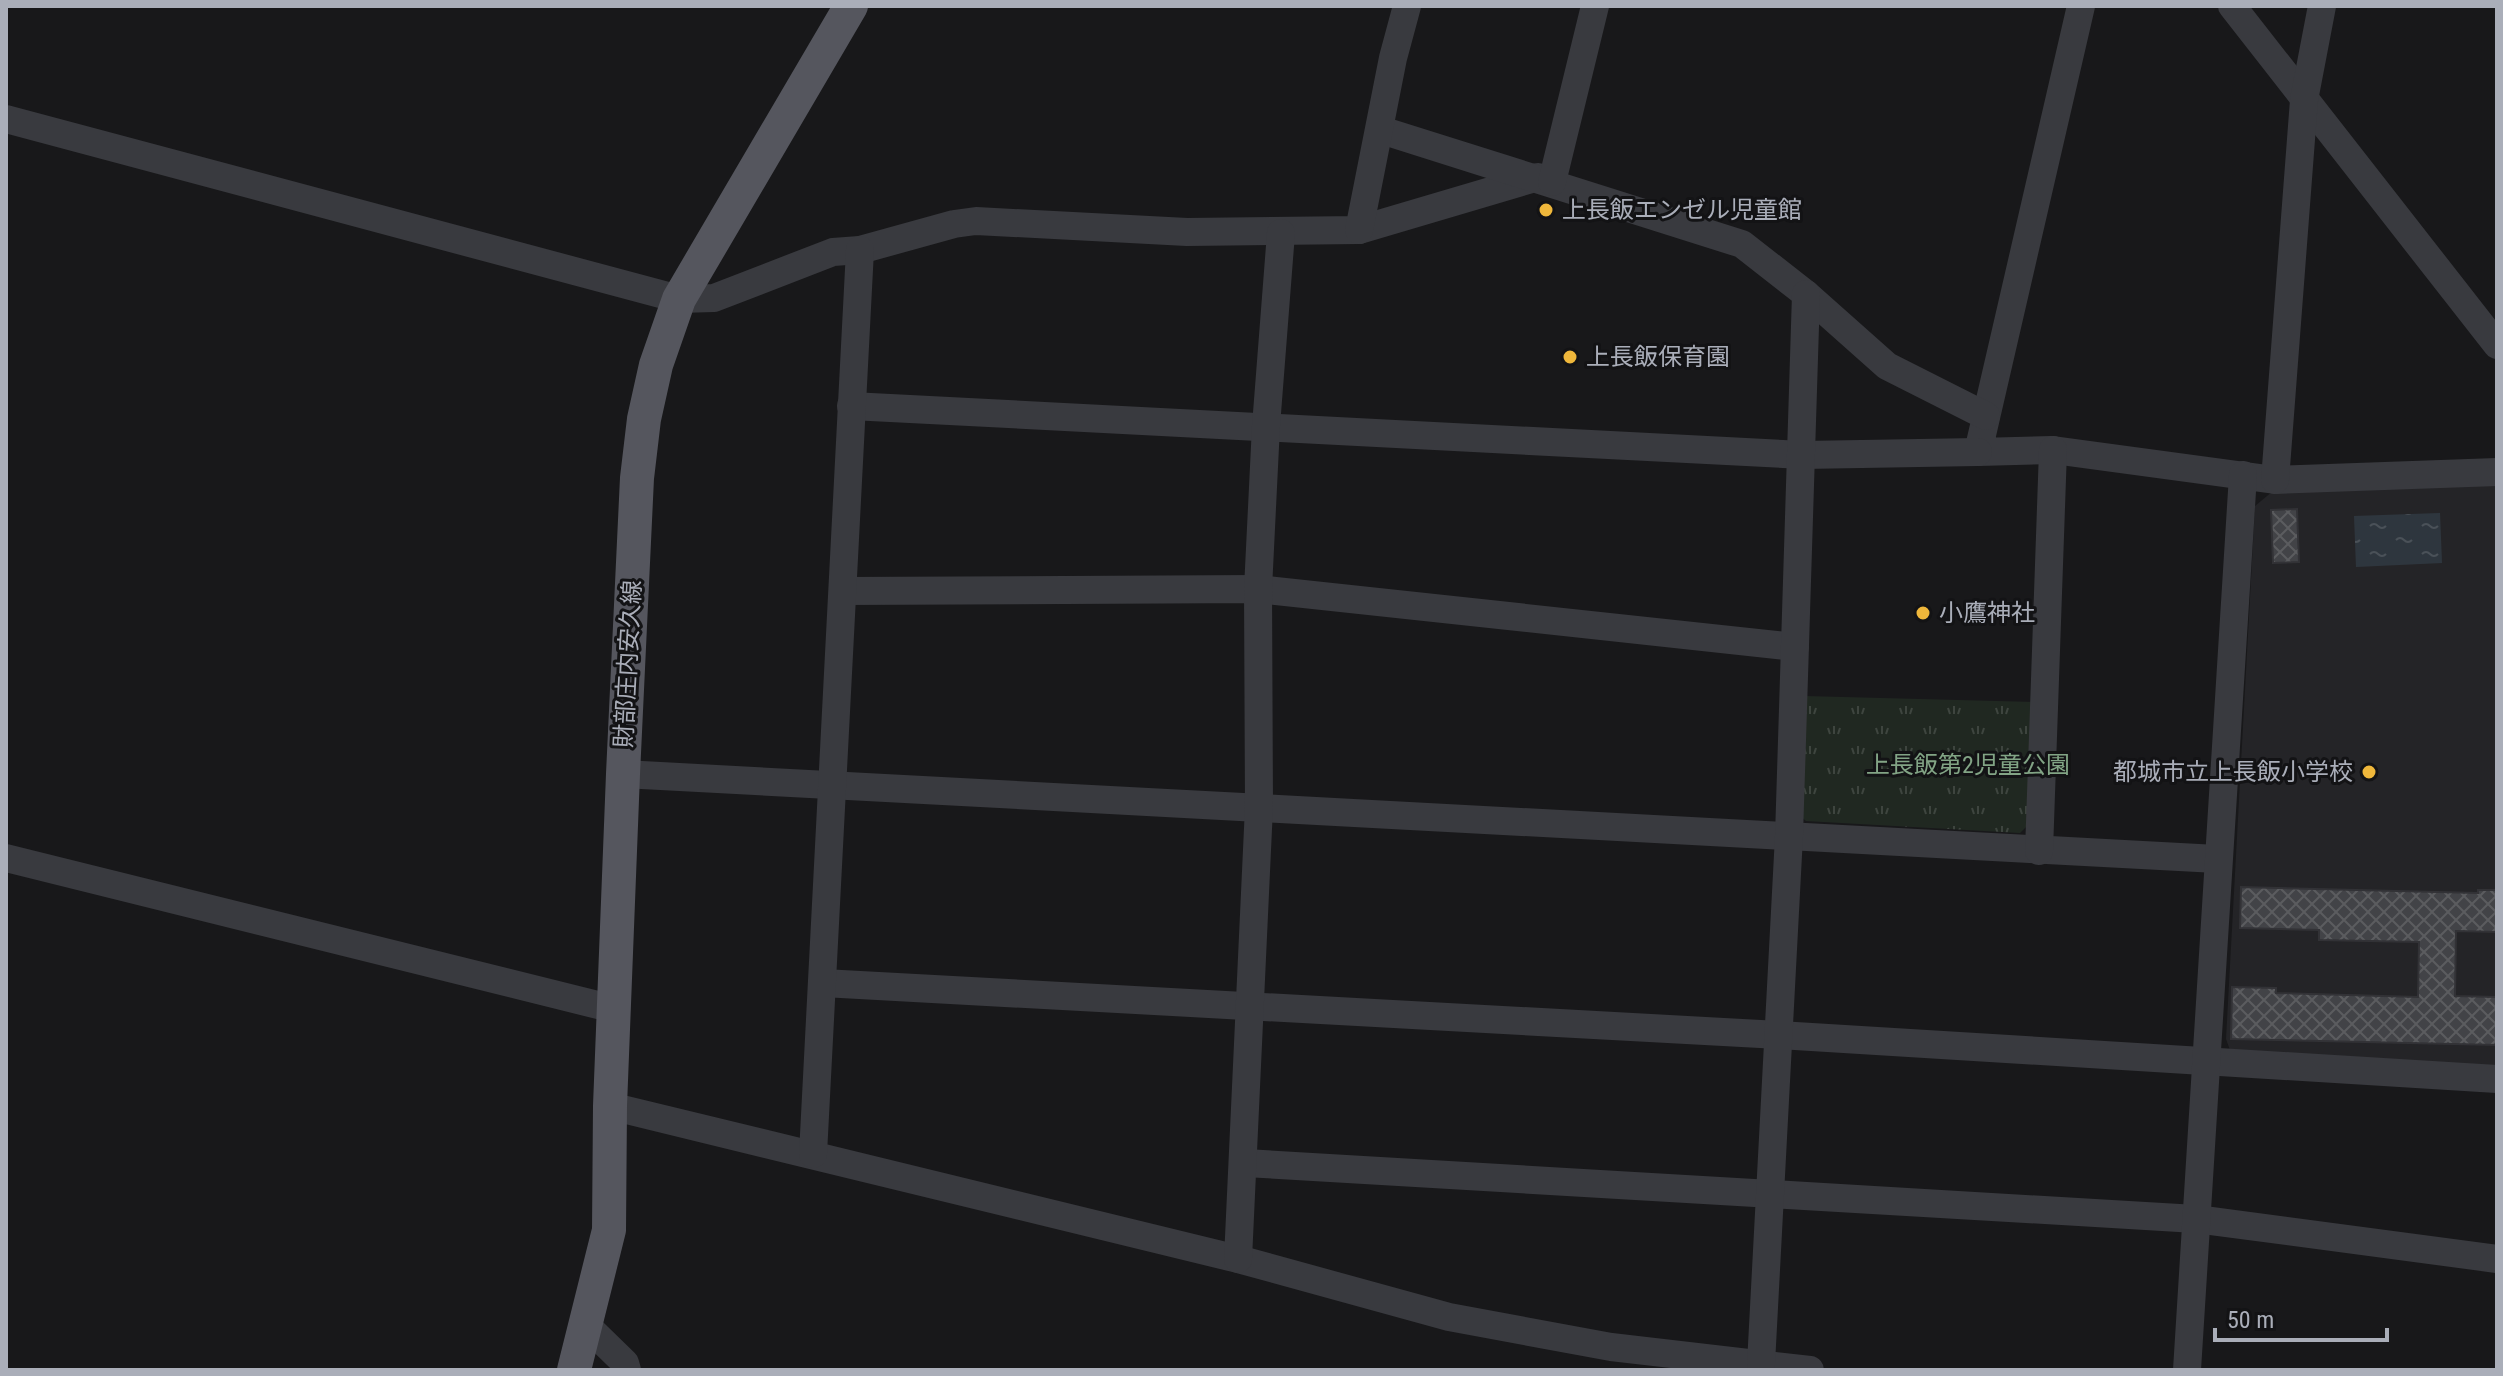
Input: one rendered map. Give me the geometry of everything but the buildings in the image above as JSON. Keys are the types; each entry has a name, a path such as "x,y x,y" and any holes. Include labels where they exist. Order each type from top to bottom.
{"main road":[{"name":"財部庄内安久線","path":"574,1370 609,1230 610,1106 623,774 637,478 644,419 656,365 679,299 851,6"}],"street":[{"path":"1359,230 1393,58 1407,6"},
{"path":"1545,179 1595,6"},
{"path":"1978,452 2081,6"},
{"path":"2232,6 2497,345"},
{"path":"2275,480 2304,100 2322,6"},
{"path":"6,119 679,299 714,298 833,252 860,250 954,224 976,221 1281,233 1359,230 1545,179"},
{"path":"1381,130 1545,179 1742,244 1806,294 1887,366 1986,416"},
{"path":"1238,1259 1245,1163 1259,807 1258,589 1266,426 1281,233"},
{"path":"813,1154 860,250"},
{"path":"1746,1366 1773,1192 1789,836 1806,294"},
{"path":"851,406 1803,455 2053,450 2275,480 2497,472"},
{"path":"2039,851 2053,450"},
{"path":"2187,1370 2243,475"},
{"path":"843,591 1258,589 1795,647"},
{"path":"623,774 2217,859"},
{"path":"6,858 614,1009"},
{"path":"823,983 1779,1035 2497,1079"},
{"path":"610,1106 1238,1259 1449,1317 1611,1347 1746,1366 1810,1370"},
{"path":"1245,1163 2196,1219 2497,1259"},
{"path":"587,1326 625,1363 627,1370"}],"shaded area":[{"name":"都城市立上長飯小学校","path":"2497,483 2497,1069 2230,1050 2226,1039 2255,506 2273,491"}],"green space":[{"name":"上長飯第2児童公園","path":"1803,696 2036,702 2031,822 2020,833 1806,821 1798,814"}],"water":[{"path":"2440,513 2442,563 2356,567 2354,516"}],"place":[{"name":"上長飯エンゼル児童館","path":"1546,210"},
{"name":"上長飯保育園","path":"1570,357"},
{"name":"小鷹神社","path":"1923,613"},
{"name":"都城市立上長飯小学校","path":"2369,772"}]}
